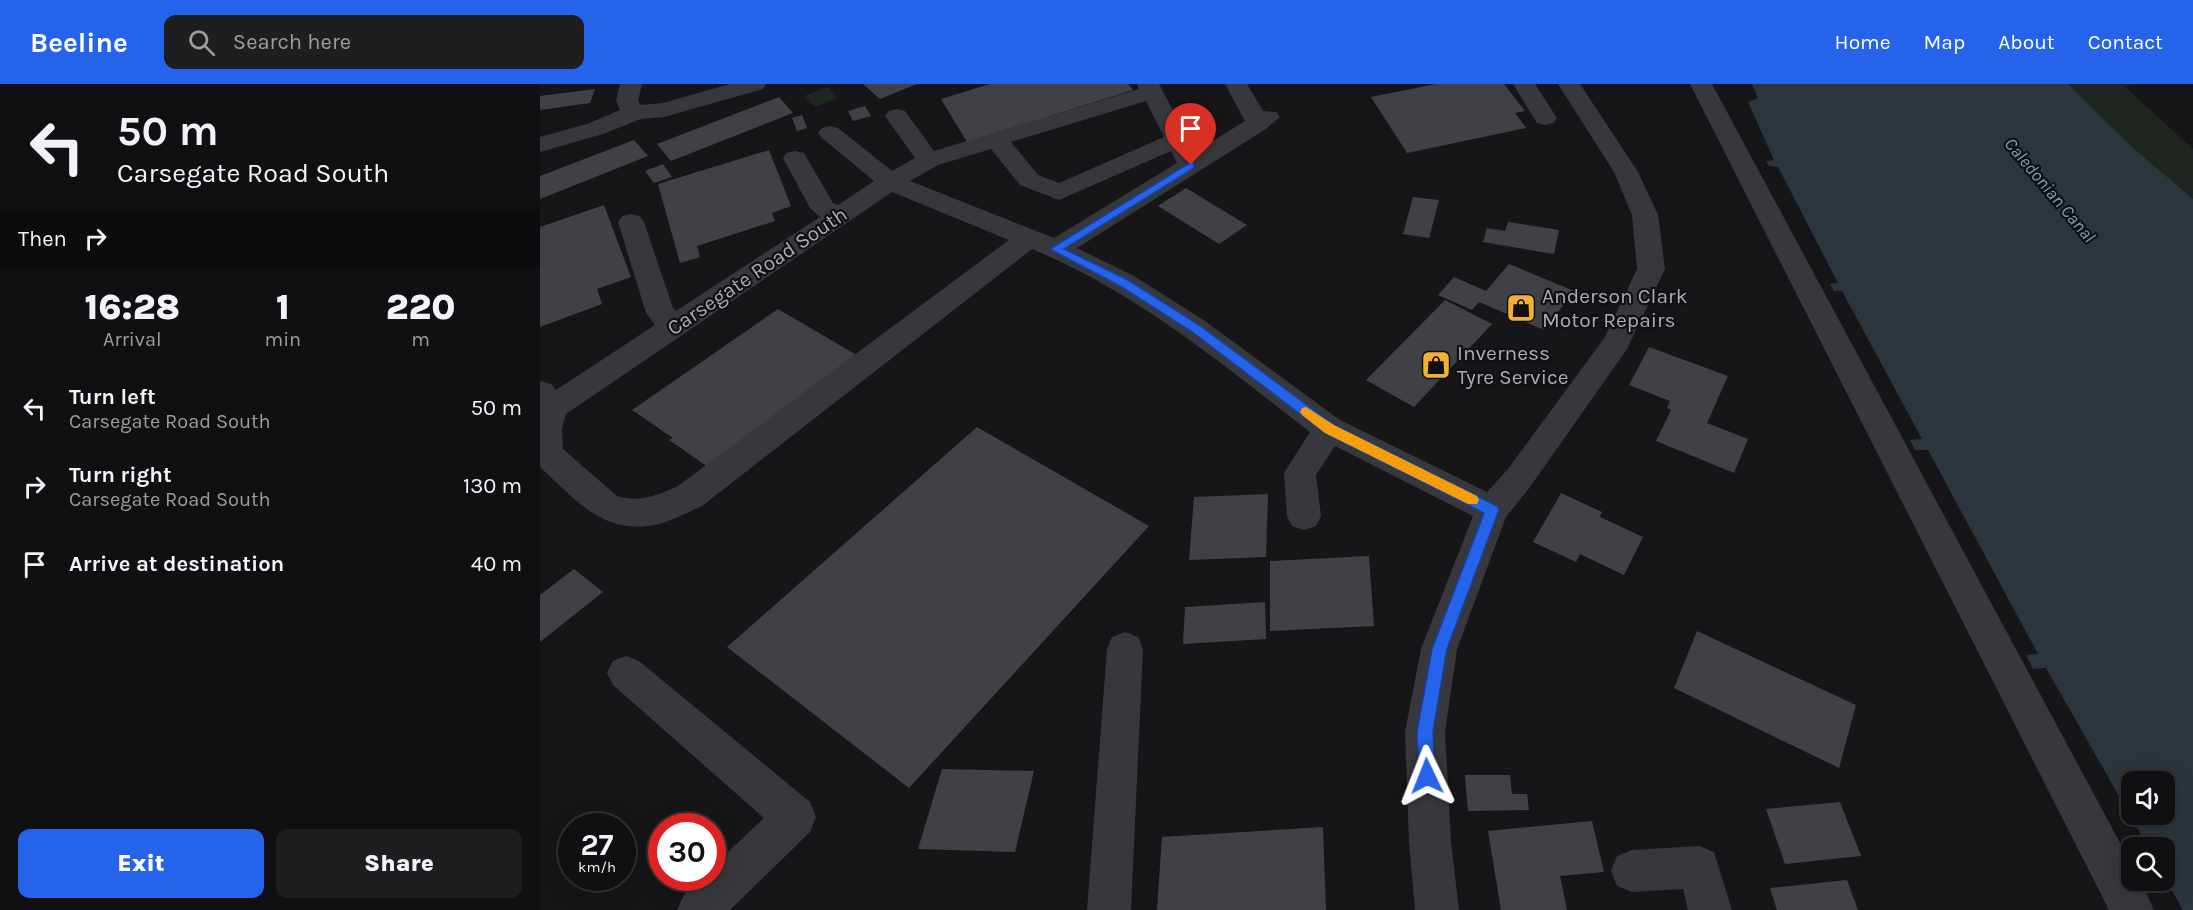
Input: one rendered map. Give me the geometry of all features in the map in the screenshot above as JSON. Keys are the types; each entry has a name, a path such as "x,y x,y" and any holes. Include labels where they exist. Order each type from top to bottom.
{"street":[{"path":"631,84 627,101 631,109 637,112"},
{"path":"540,145 596,129 637,112 664,110 755,84"},
{"path":"545,413 547,454 606,506 628,513 658,510 690,496 1042,243 1191,165 1263,120 1236,84"},
{"path":"1524,84 1545,118"},
{"path":"1437,910 1430,842 1425,732 1439,649 1492,510 1519,478 1617,342 1651,269 1645,215 1626,172 1569,84"},
{"path":"1701,84 2132,910"},
{"path":"1150,88 1191,165"},
{"name":"Carsegate Road South","path":"545,413 838,216 929,160 1150,88"},
{"path":"897,116 929,160"},
{"path":"830,133 890,182 1042,243 1124,283 1195,328 1329,429 1492,510"},
{"path":"996,139 1029,180 1059,192 1176,140"},
{"path":"795,158 823,208 838,216"},
{"path":"631,222 660,313 675,326"},
{"path":"1304,516 1300,474 1329,429"},
{"path":"1109,910 1125,649"},
{"path":"626,673 795,817 699,910"},
{"path":"1632,871 1700,867 1710,910"}],"shaded area":[{"path":"2068,84 2135,84 2124,86 2193,149 2193,199 2132,147"},
{"path":"828,87 838,98 815,107 804,96"}],"water":[{"name":"Caledonian Canal","path":"1752,84 2068,84 2132,147 2193,199 2193,910 2183,910 2172,891 2175,891 2175,837 2142,837 2135,825 2175,825 2175,771 2121,771 2121,800 2046,668 2033,669 2026,655 2038,654 1928,450 1915,450 1910,440 1922,439 1842,291 1834,291 1830,284 1838,283 1778,167 1769,166 1766,161 1774,160 1748,102 1758,98"}],"building":[{"path":"863,84 917,84 880,99"},
{"path":"990,84 1128,84 1133,90 967,142 941,99"},
{"path":"1436,84 1504,84 1525,111 1515,113 1526,128 1407,153 1371,97"},
{"path":"595,89 590,103 540,110 540,96"},
{"path":"779,97 793,113 671,161 657,144"},
{"path":"865,106 871,116 853,121 848,111"},
{"path":"802,115 807,128 797,131 792,118"},
{"path":"634,140 648,156 540,199 540,176"},
{"path":"769,150 791,206 772,213 775,221 697,246 700,257 680,263 658,184"},
{"path":"663,164 672,177 654,183 645,171"},
{"path":"1186,188 1247,225 1219,244 1158,206"},
{"path":"1413,197 1439,200 1429,238 1403,234"},
{"path":"604,205 631,277 597,289 602,304 540,327 540,227"},
{"path":"1508,222 1559,230 1554,254 1483,242 1487,228 1505,231"},
{"path":"1509,264 1574,291 1544,330 1479,302 1472,310 1438,295 1454,277 1486,291"},
{"path":"1445,300 1492,324 1414,407 1366,380"},
{"path":"778,309 860,357 711,469 669,440 673,438 632,410"},
{"path":"1649,347 1728,376 1707,423 1748,439 1734,473 1656,441 1671,410 1667,408 1670,401 1629,385"},
{"path":"977,427 1149,526 909,788 727,647"},
{"path":"1561,493 1602,512 1600,517 1643,537 1624,575 1580,554 1576,562 1533,542"},
{"path":"1268,494 1266,557 1189,560 1194,497"},
{"path":"1369,556 1374,626 1270,631 1270,561"},
{"path":"574,569 603,592 540,642 540,595"},
{"path":"1265,602 1266,639 1183,644 1185,607"},
{"path":"1697,631 1856,705 1839,768 1674,688"},
{"path":"942,769 1034,771 1015,852 918,849"},
{"path":"1465,775 1510,775 1512,794 1527,794 1529,810 1468,811"},
{"path":"1840,802 1861,856 1785,864 1766,809"},
{"path":"1592,821 1604,872 1560,876 1567,910 1501,910 1488,831"},
{"path":"1323,827 1326,910 1157,910 1162,837"},
{"path":"1847,880 1858,910 1777,910 1770,888"}],"slow traffic":[{"path":"1306,412 1329,429 1473,500"}],"place":[{"name":"Anderson Clark Motor Repairs","path":"1521,308"},
{"name":"Inverness Tyre Service","path":"1436,365"}],"route":[{"path":"1191,165 1056,249 1124,283 1195,328 1329,429 1492,510 1439,649 1425,732 1427,776"}]}
